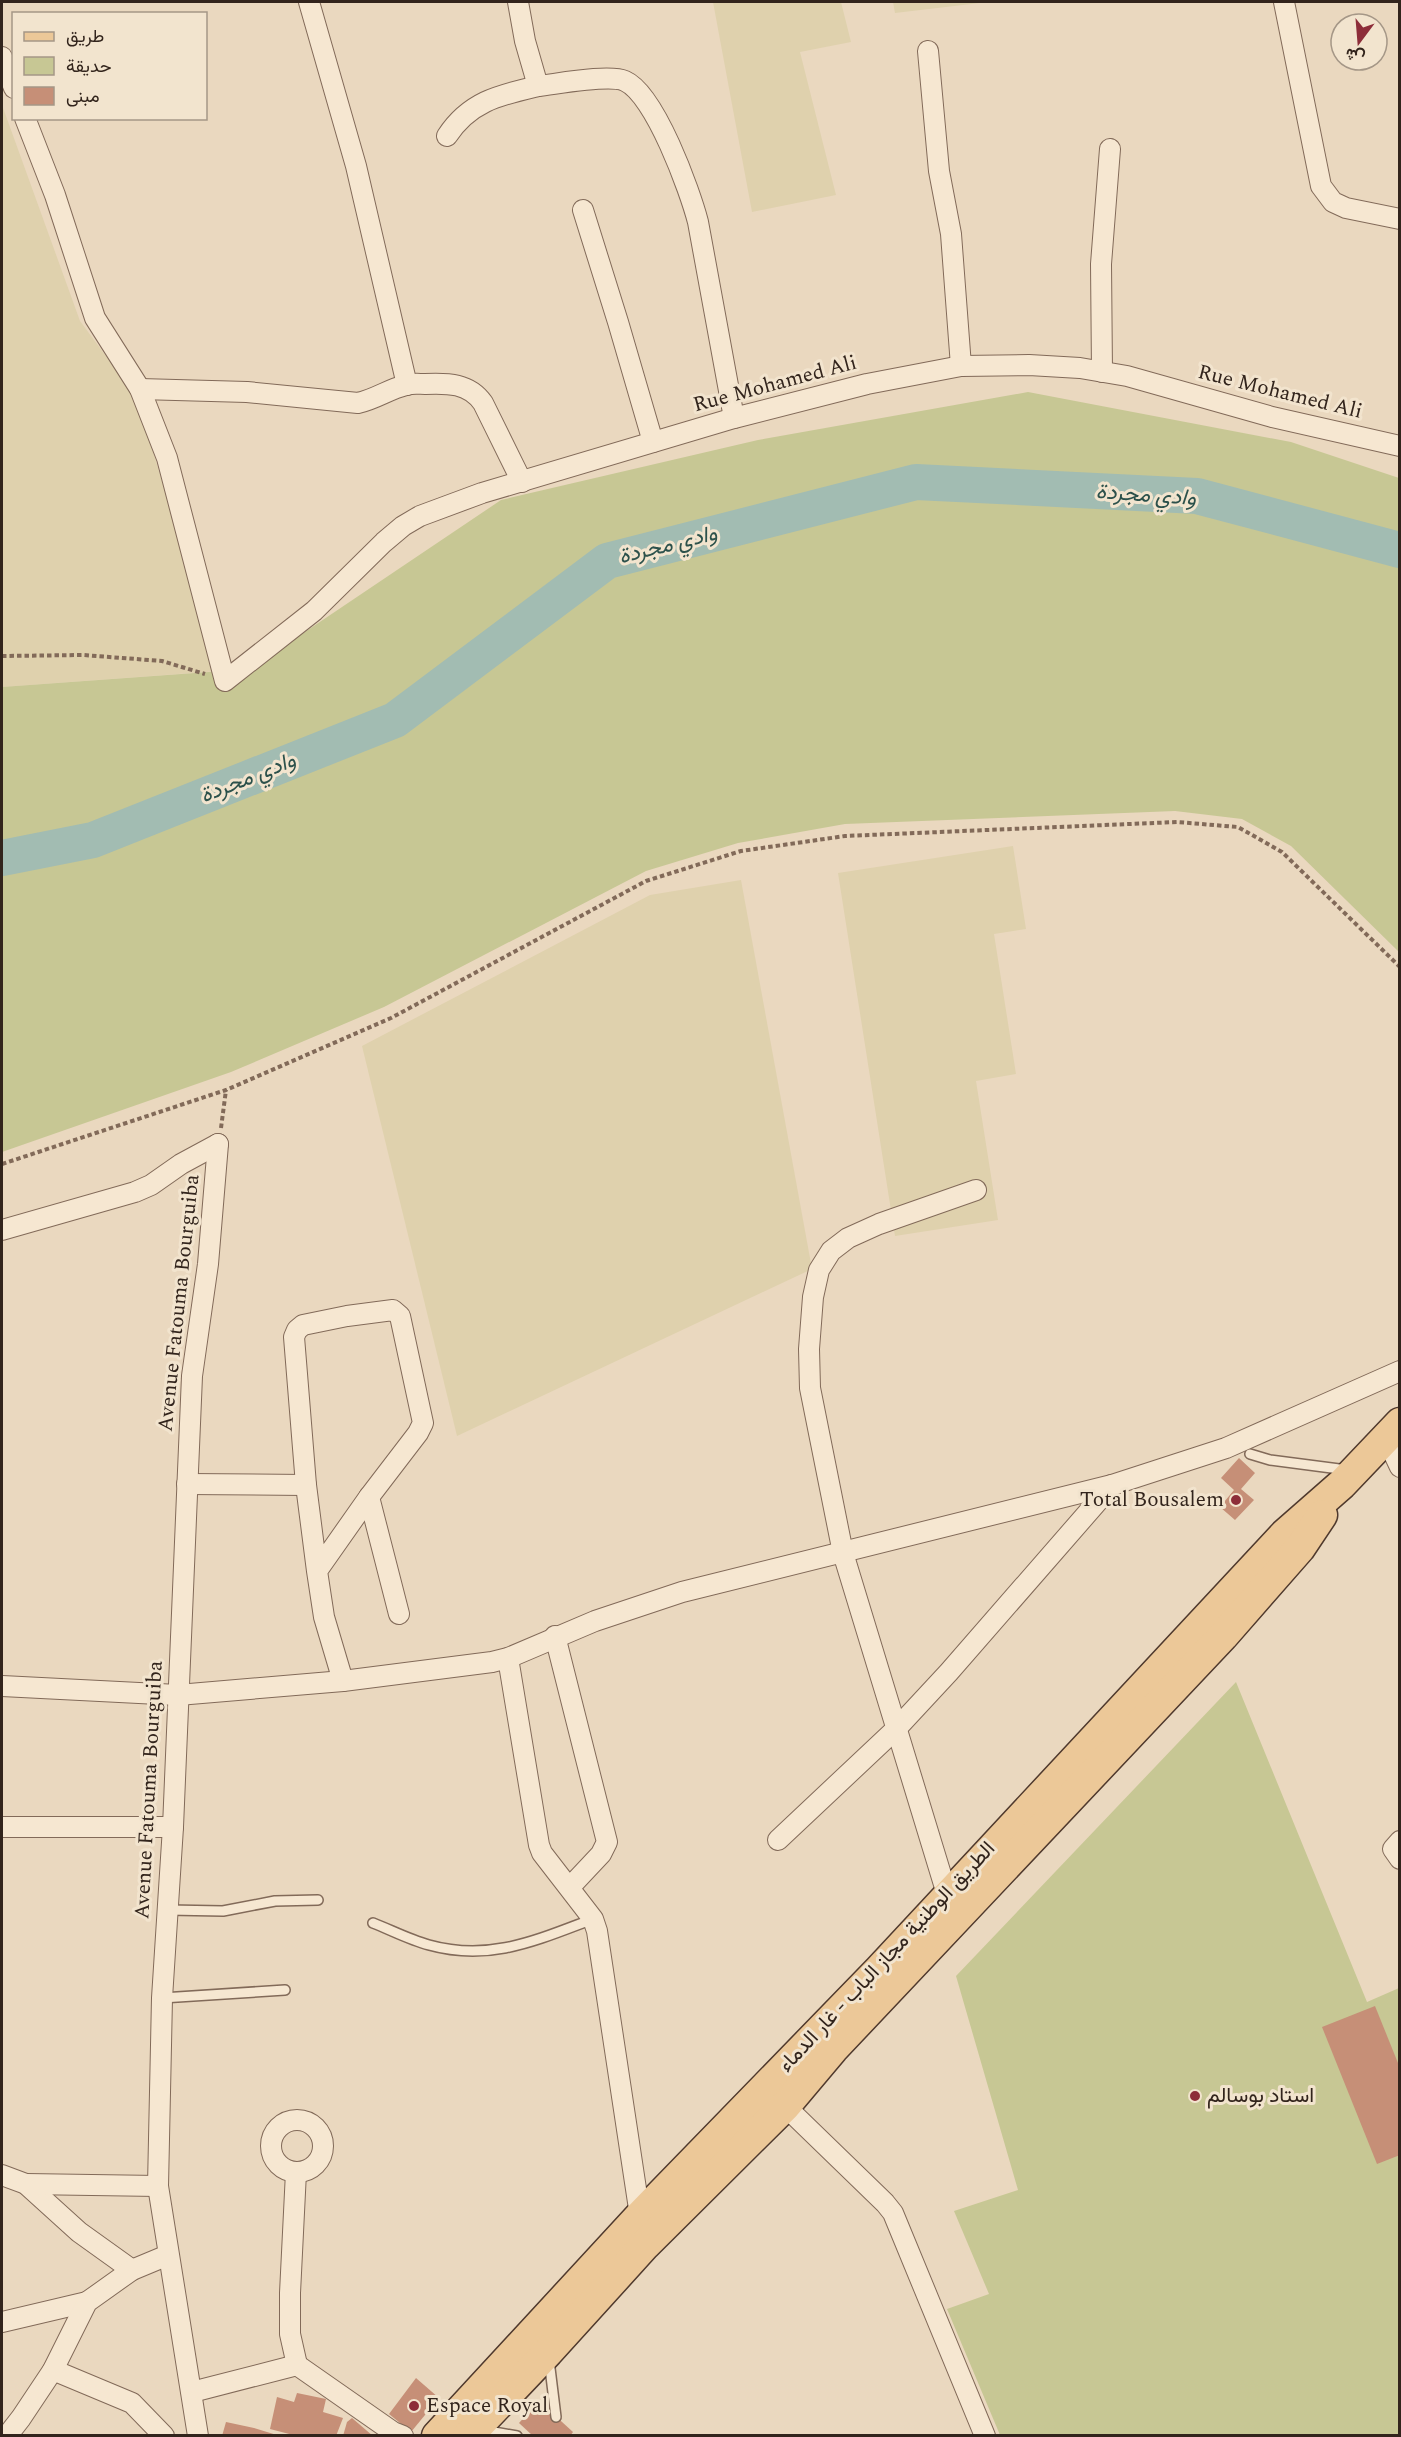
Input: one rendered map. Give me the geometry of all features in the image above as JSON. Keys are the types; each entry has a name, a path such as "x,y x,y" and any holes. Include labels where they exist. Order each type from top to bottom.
{"main road":[{"name":"الطريق الوطنية مجاز الباب - غار الدماء","path":"458,2429 642,2231 886,1978 1179,1664 1300,1548 1349,1477 1393,1430"},
{"name":"الطريق الوطنية مجاز الباب - غار الدماء","path":"642,2231 785,2106 824,2041"}],"street":[{"path":"309,2 356,166 407,384"},
{"path":"518,2 525,41 538,86"},
{"path":"1284,2 1321,186 1333,202 1347,208 1400,219"},
{"path":"928,51 939,171 951,234 961,366"},
{"path":"2,57 12,83"},
{"path":"447,136 458,120 472,109 497,96 538,86 608,78 624,80 638,90 673,153 691,195 734,418"},
{"path":"26,120 55,195 95,318 140,389 167,458 225,681"},
{"path":"1102,372 1101,264 1110,149"},
{"path":"583,210 652,442"},
{"name":"Rue Mohamed Ali","path":"225,681 315,611 403,526 420,516 482,493 652,442 734,418 867,384 961,366 1029,365 1102,372 1127,376 1272,417 1400,446"},
{"path":"140,389 247,392 358,403 374,399 407,384 442,383 463,386 477,393 522,482"},
{"path":"2,1230 135,1192 151,1185 181,1164 218,1144"},
{"name":"Avenue Fatouma Bourguiba","path":"198,2436 158,2186 162,1998 173,1827 192,1376 208,1264 218,1144"},
{"path":"951,1907 843,1553 810,1388 809,1339 813,1297 819,1270 831,1251 848,1238 879,1224 976,1190"},
{"path":"316,1571 418,1433 423,1423 400,1316 393,1310 303,1325 297,1330 293,1345 316,1571 324,1617 343,1681"},
{"path":"2,1686 178,1695 343,1681 492,1662 508,1658 555,1636 595,1621 682,1592 1112,1485 1226,1448 1400,1371"},
{"path":"1393,1430 1400,1467"},
{"path":"187,1484 306,1485"},
{"path":"778,1840 897,1728 1112,1485"},
{"path":"369,1497 399,1614"},
{"path":"555,1636 607,1842 601,1854 570,1887"},
{"path":"508,1658 539,1845 542,1853 593,1919 599,1944 642,2231"},
{"path":"2,1827 173,1827"},
{"path":"1400,1841 1393,1849 1400,1859"},
{"path":"785,2106 893,2213 985,2436"},
{"path":"296,2172 290,2334 297,2366 397,2434"},
{"path":"2,2175 26,2184 158,2186"},
{"path":"26,2184 79,2232 132,2270"},
{"path":"2,2322 87,2302 132,2270 168,2255"},
{"path":"7,2436 53,2370 87,2302"},
{"path":"192,2392 297,2366"},
{"path":"53,2370 132,2403 164,2436"}],"lane":[{"path":"1250,1454 1349,1477"},
{"path":"168,1910 223,1911 275,1901 318,1900"},
{"path":"373,1923 429,1945 463,1951 492,1952 522,1946 593,1919"},
{"path":"162,1998 285,1990"},
{"path":"545,2337 556,2417"},
{"path":"458,2429 517,2436"}],"path":[{"path":"2,656 83,655 162,661 225,681"},
{"path":"2,1164 226,1090 391,1018 646,881 741,851 845,836 1177,822 1238,827 1282,852 1400,967"},
{"path":"218,1144 226,1090"}],"shaded area":[{"path":"713,2 841,2 851,42 800,52 836,195 752,212"},
{"path":"893,2 980,2 980,3 895,13"},
{"path":"2,105 80,321 137,398 219,671 2,687"},
{"path":"1013,846 1026,929 994,934 1016,1074 976,1081 998,1220 895,1236 838,873"},
{"path":"741,880 812,1269 457,1436 362,1046 650,895"}],"green space":[{"path":"1028,392 1291,442 1399,478 1399,952 1291,846 1242,819 1175,811 845,824 738,843 646,871 384,1007 231,1072 2,1152 2,687 250,669 501,500 758,440"},
{"name":"استاد بوسالم","path":"1236,1682 1367,2002 1399,1988 1399,2435 1000,2435 947,2309 989,2294 954,2211 1018,2190 956,1976"}],"building":[{"path":"1239,1458 1255,1473 1241,1489 1254,1500 1235,1520 1220,1507 1234,1490 1221,1478"},
{"path":"1375,2006 1400,2068 1400,2155 1377,2164 1322,2027"},
{"name":"Espace Royal","path":"416,2378 439,2398 411,2432 389,2414"},
{"path":"297,2393 326,2399 323,2412 343,2418 336,2436 297,2436 270,2429 277,2397 294,2402"},
{"path":"539,2401 573,2432 570,2436 533,2436 519,2423"},
{"path":"352,2418 373,2436 343,2436 347,2422"},
{"path":"226,2422 254,2428 280,2436 222,2436"}],"waterway":[{"name":"وادي مجردة","path":"2,858 93,840 395,720 607,561 916,482 1197,496 1400,550"}],"place":[{"name":"Total Bousalem","path":"1236,1500"},
{"name":"استاد بوسالم","path":"1195,2096"},
{"name":"Espace Royal","path":"414,2406"}]}
